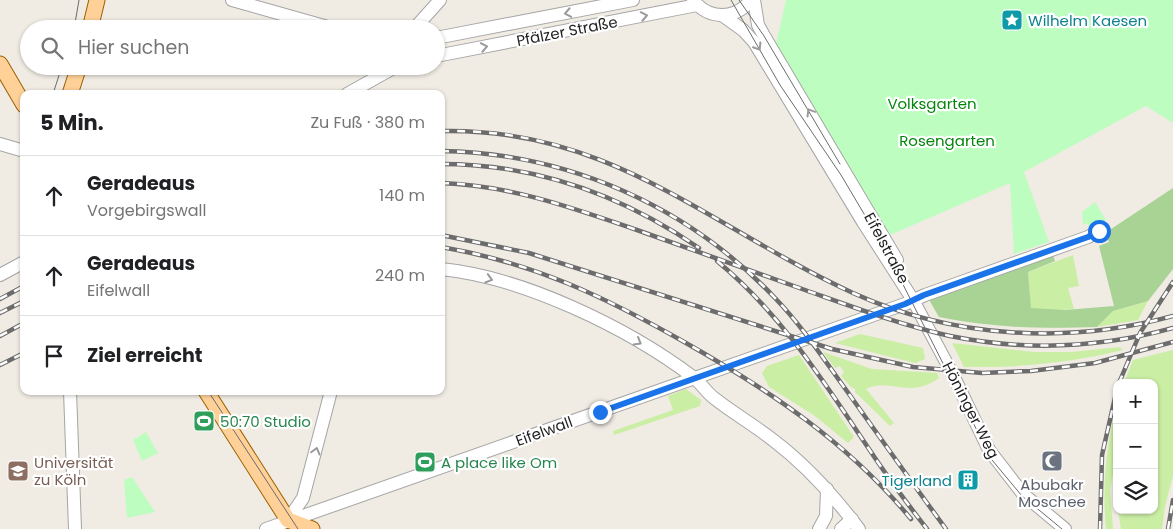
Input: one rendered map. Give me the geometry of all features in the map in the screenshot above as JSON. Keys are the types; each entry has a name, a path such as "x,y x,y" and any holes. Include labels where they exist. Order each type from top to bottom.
{"main road":[{"path":"92,20 97,0"},
{"path":"0,64 20,95"},
{"path":"71,90 76,75"},
{"path":"208,395 289,525 312,529"}],"street":[{"path":"232,0 302,20"},
{"path":"422,20 440,0"},
{"name":"Pfälzer Straße","path":"445,36 633,0"},
{"path":"722,16 738,12 753,0"},
{"name":"Eifelstraße","path":"753,0 758,25 888,244 904,276 913,300"},
{"name":"Pfälzer Straße","path":"445,54 695,3"},
{"name":"Eifelstraße","path":"695,3 706,12 722,16 743,30 754,42 913,300"},
{"path":"353,90 381,75"},
{"path":"0,144 20,150"},
{"name":"Eifelwall","path":"266,529 289,525 333,506 913,300 1088,237 1099,231"},
{"path":"0,275 20,264"},
{"path":"445,270 512,286 572,308 639,342 695,378 711,397 774,440 827,489 852,519"},
{"name":"Höninger Weg","path":"913,300 954,377 982,438 996,461 1023,494 1065,529"},
{"path":"70,395 75,529"},
{"path":"289,525 303,498 331,395"},
{"path":"821,529 826,516 827,489"},
{"path":"821,529 852,519"},
{"path":"840,529 852,519"}],"green space":[{"name":"Volksgarten","path":"786,0 1173,0 1173,123 1146,106 1024,172 1049,242 1014,254 1010,183 890,235 776,44"},
{"path":"1173,188 1173,269 1148,301 1113,311 1097,327 1018,327 960,321 939,317 928,298 1053,255 1055,261 1028,272 1031,308 1065,310 1114,306 1099,246 1109,242 1105,233"},
{"path":"1095,202 1106,220 1089,227 1087,223 1083,225 1082,212"},
{"path":"1073,255 1079,286 1068,288 1074,309 1031,312 1028,272"},
{"path":"1148,301 1138,320 1097,327 1113,311"},
{"path":"860,334 923,348 925,359 915,363 835,343"},
{"path":"952,343 1034,352 1071,352 1120,347 1123,350 1044,364 964,367"},
{"path":"1173,350 1173,475 1162,529 1121,529 1119,514 1158,514 1158,379 1126,379 1133,360"},
{"path":"823,352 872,369 937,373 939,378 918,387 909,388 883,385 866,389 894,423 890,426 841,376 844,372 840,366 835,368"},
{"path":"799,355 854,437 848,443 815,416 769,387 762,373 767,366"},
{"path":"686,389 701,400 700,406 614,435 613,431 673,410 668,396"},
{"path":"1113,421 1113,474 1110,489 1113,529 1106,529 1104,497"},
{"path":"146,432 158,453 142,461 133,440"},
{"path":"132,477 155,512 127,518 124,480"}],"tram line":[{"path":"76,20 79,0"},
{"path":"731,0 780,85 841,175 886,251 992,460 1022,496 1062,529"},
{"path":"739,0 764,36 840,164"},
{"path":"54,90 59,75"},
{"path":"211,395 298,529"}],"railway":[{"path":"445,131 501,134 557,145 608,163 657,186 801,267 853,293 891,308 930,320 970,328 1052,333 1093,331 1173,316"},
{"path":"445,151 488,154 535,162 580,174 623,191 665,212 704,236 741,265 775,298 795,321 946,529"},
{"path":"445,164 476,165 510,170 576,186 608,198 639,213 670,229 699,248"},
{"path":"445,183 491,188 565,206 877,315 913,327 950,336 1006,344 1062,345 1118,340 1173,328"},
{"path":"445,236 529,253 832,349 913,367 982,373 1031,371 1095,363 1173,342"},
{"path":"445,248 508,262 568,284 627,311 718,361 807,420 834,442 861,466 911,519"},
{"path":"717,261 761,302 799,348 889,478 927,529"},
{"path":"1121,379 1140,333 1173,282"},
{"path":"0,299 20,288"},
{"path":"0,313 20,303"},
{"path":"0,336 20,325"},
{"path":"0,365 20,355"},
{"path":"1100,529 1102,455 1113,407"},
{"path":"1168,529 1173,500"}],"place":[{"name":"Wilhelm Kaesen","path":"1012,20"},
{"name":"50:70 Studio","path":"204,421"},
{"name":"Abubakr Moschee","path":"1052,461"},
{"name":"A place like Om","path":"425,462"},
{"name":"Universität zu Köln","path":"18,471"},
{"name":"Tigerland","path":"968,480"}],"route":[{"path":"600,412 905,304 924,295 1088,237 1099,231"}],"park label":[{"name":"Rosengarten","path":"947,140"}]}
